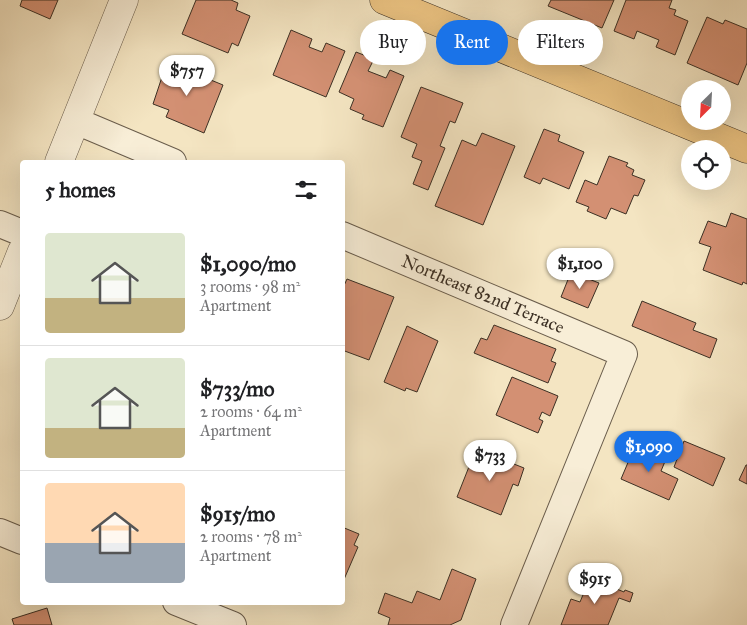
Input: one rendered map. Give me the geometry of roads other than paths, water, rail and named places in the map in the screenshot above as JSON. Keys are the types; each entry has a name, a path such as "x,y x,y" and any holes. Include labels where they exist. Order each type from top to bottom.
{"main road":[{"path":"384,0 747,149"}],"street":[{"path":"60,160 124,0"},
{"path":"76,121 167,160"},
{"path":"0,224 20,232"},
{"name":"Northeast 82nd Terrace","path":"345,235 624,354 514,625"},
{"path":"0,306 20,256"},
{"path":"0,532 20,540"},
{"path":"183,605 233,625"}]}
